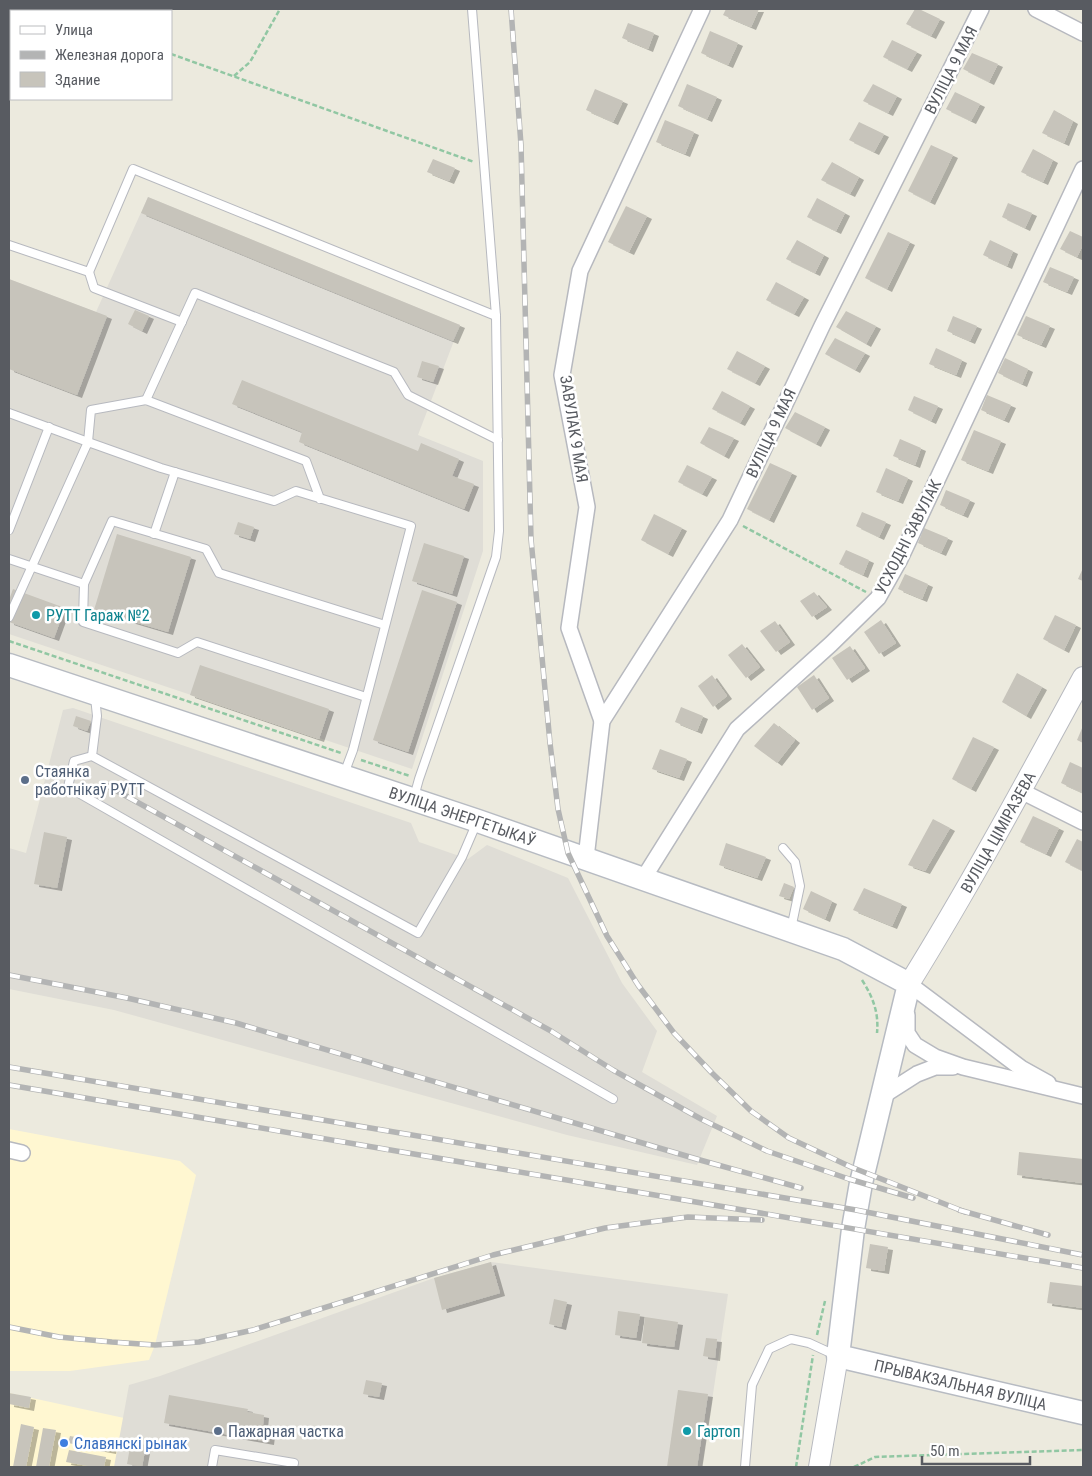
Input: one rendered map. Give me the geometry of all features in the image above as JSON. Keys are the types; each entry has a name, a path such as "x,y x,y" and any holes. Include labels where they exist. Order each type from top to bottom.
{"main road":[{"name":"ВУЛІЦА ЭНЕРГЕТЫКАЎ","path":"9,664 95,693 347,766 416,789 478,820 842,949 909,984"},
{"path":"838,1356 853,1229 861,1182 909,984"},
{"name":"ПРЫВАКЗАЛЬНАЯ ВУЛІЦА","path":"838,1356 1083,1413"}],"street":[{"name":"ЗАВУЛАК 9 МАЯ","path":"602,721 569,628 587,507 562,375 580,271 702,9"},
{"name":"ВУЛІЦА 9 МАЯ","path":"586,858 602,721 730,520 822,326 981,9"},
{"path":"1036,9 1083,33"},
{"name":"УСХОДНІ ЗАВУЛАК","path":"643,879 737,728 831,644 878,598 900,559 1083,169"},
{"name":"ВУЛІЦА ЦІМІРАЗЕВА","path":"909,984 1021,791 1083,677"},
{"path":"1021,791 1083,822"},
{"path":"909,984 907,1033 915,1045 935,1057 963,1067 1083,1096"},
{"path":"909,984 1021,1068 1066,1093"},
{"path":"881,1097 917,1074 934,1067 963,1067"},
{"path":"819,1467 838,1356"}],"lane":[{"path":"416,789 496,557 499,531 496,316 472,9"},
{"path":"182,322 94,288 89,272 133,169 496,316"},
{"path":"9,245 89,272"},
{"path":"146,400 195,293 394,372 408,395 498,440"},
{"path":"9,617 88,442 91,410 146,400 306,461 320,499"},
{"path":"9,412 175,472 274,501 296,491 411,526 347,766"},
{"path":"9,530 49,427"},
{"path":"154,534 175,472"},
{"path":"366,697 197,642 178,653 83,622 84,584 112,521 206,549 219,573 385,625"},
{"path":"9,559 84,584"},
{"path":"92,756 97,716 95,693"},
{"path":"478,820 462,857 418,933 92,756 74,761 68,787 613,1099"},
{"path":"783,848 795,862 800,886 791,931"},
{"path":"745,1467 752,1385 769,1349 790,1339 815,1345 838,1356"},
{"path":"212,1467 215,1450 294,1463 293,1467"}],"path":[{"path":"234,76 250,62 280,9"},
{"path":"172,54 484,166"},
{"path":"730,520 878,598"},
{"path":"9,641 347,766 416,789"},
{"path":"858,975 874,1000 878,1022 876,1037"},
{"path":"796,1467 815,1345 825,1300"},
{"path":"854,1467 875,1456 1083,1450"}],"shaded area":[{"path":"148,197 460,325 418,435 483,461 483,551 412,769 9,634 9,279 96,312"},
{"path":"73,708 411,823 419,842 468,859 487,845 568,878 622,983 657,1031 642,1072 717,1116 697,1165 567,1135 114,1010 9,989 9,848 26,853 63,710"},
{"path":"9,1129 180,1161 196,1175 155,1345 149,1360 70,1371 9,1371"},
{"path":"491,1262 728,1294 702,1467 114,1467 129,1385 160,1376 434,1278"},
{"name":"Славянскі рынак","path":"9,1393 124,1418 115,1467 9,1467"}],"building":[{"path":"726,9 759,9 751,27 723,15"},
{"path":"915,9 940,19 931,36 906,24"},
{"path":"628,23 654,33 648,49 622,38"},
{"path":"710,31 738,43 728,65 701,53"},
{"path":"892,40 917,52 907,69 883,57"},
{"path":"972,53 998,64 989,82 963,69"},
{"path":"687,84 717,97 707,119 678,106"},
{"path":"873,84 897,96 888,113 863,101"},
{"path":"595,89 623,101 613,122 586,110"},
{"path":"955,92 980,104 971,121 946,109"},
{"path":"1054,110 1073,121 1064,143 1042,133"},
{"path":"665,120 694,132 685,154 656,142"},
{"path":"859,122 884,134 874,152 849,140"},
{"path":"931,145 953,155 930,202 908,191"},
{"path":"1033,149 1053,160 1043,182 1021,172"},
{"path":"433,159 455,168 449,181 427,172"},
{"path":"832,162 859,177 850,194 821,180"},
{"path":"148,197 460,325 453,341 141,213"},
{"path":"817,198 845,213 836,231 807,217"},
{"path":"1008,203 1032,213 1025,228 1002,217"},
{"path":"626,206 647,216 629,252 608,242"},
{"path":"1070,231 1083,237 1083,245 1077,257 1060,249"},
{"path":"888,232 910,242 887,289 865,278"},
{"path":"797,240 824,255 815,273 786,259"},
{"path":"990,240 1013,251 1007,266 983,255"},
{"path":"1050,267 1074,277 1067,292 1043,282"},
{"path":"9,279 107,316 77,395 9,369"},
{"path":"776,282 804,297 794,314 766,300"},
{"path":"135,310 149,316 142,331 128,324"},
{"path":"846,311 876,326 866,344 836,327"},
{"path":"953,316 977,326 970,341 947,331"},
{"path":"1026,316 1050,326 1041,345 1017,335"},
{"path":"835,338 865,353 855,370 825,354"},
{"path":"936,348 962,360 956,375 929,364"},
{"path":"737,351 765,366 755,383 727,369"},
{"path":"1005,358 1028,369 1022,384 998,373"},
{"path":"422,361 439,366 433,382 417,377"},
{"path":"242,380 418,451 421,443 459,459 452,476 474,484 464,509 299,442 302,432 232,404"},
{"path":"722,391 750,406 740,423 712,409"},
{"path":"987,395 1011,405 1004,420 981,410"},
{"path":"914,396 938,406 931,421 908,410"},
{"path":"795,412 825,427 816,444 785,428"},
{"path":"709,427 734,438 724,456 700,443"},
{"path":"974,430 1001,441 988,471 961,460"},
{"path":"900,439 921,448 915,465 893,456"},
{"path":"770,463 792,473 769,520 747,509"},
{"path":"687,465 712,477 702,494 678,482"},
{"path":"886,468 908,478 898,501 876,492"},
{"path":"946,490 970,500 963,515 940,505"},
{"path":"862,512 886,522 879,537 856,526"},
{"path":"654,514 682,528 668,554 641,540"},
{"path":"238,522 254,527 250,539 234,534"},
{"path":"924,528 948,538 941,553 918,543"},
{"path":"117,534 191,557 168,632 94,610"},
{"path":"424,543 464,556 452,594 412,581"},
{"path":"846,550 869,560 863,575 839,564"},
{"path":"1083,568 1083,581 1078,579"},
{"path":"905,574 928,584 922,599 898,589"},
{"name":"РУТТ Гараж №2","path":"13,589 65,608 54,638 9,622 9,600"},
{"path":"422,590 457,602 408,752 373,740"},
{"path":"814,592 827,607 812,617 800,601"},
{"path":"1055,615 1076,625 1064,650 1043,639"},
{"path":"881,620 896,643 879,654 864,632"},
{"path":"775,621 790,642 776,652 760,631"},
{"path":"742,644 760,667 746,678 728,655"},
{"path":"850,646 865,668 847,680 832,658"},
{"path":"200,665 329,709 319,739 190,695"},
{"path":"1017,673 1042,687 1026,716 1002,702"},
{"path":"712,675 727,696 713,707 698,686"},
{"path":"814,675 829,698 812,710 797,687"},
{"path":"681,707 703,716 697,731 675,722"},
{"path":"76,716 91,721 87,731 73,726"},
{"path":"774,723 795,740 777,763 754,746"},
{"path":"1083,726 1083,743 1077,740"},
{"path":"973,737 994,747 971,789 952,779"},
{"path":"660,749 687,759 679,778 652,769"},
{"path":"1070,762 1083,768 1083,793 1061,783"},
{"path":"1033,816 1059,828 1046,854 1020,842"},
{"path":"933,819 950,828 925,871 908,865"},
{"path":"44,832 67,837 57,888 34,884"},
{"path":"1077,839 1083,842 1083,871 1065,862"},
{"path":"726,843 766,857 757,878 719,865"},
{"path":"784,883 794,887 789,899 779,896"},
{"path":"864,888 902,904 892,926 853,910"},
{"path":"811,891 832,901 825,919 803,909"},
{"path":"1019,1152 1083,1159 1083,1183 1017,1175"},
{"path":"870,1244 888,1247 884,1271 866,1268"},
{"path":"491,1262 500,1293 442,1310 434,1278"},
{"path":"1050,1282 1083,1286 1083,1308 1047,1303"},
{"path":"554,1299 567,1302 561,1327 549,1324"},
{"path":"618,1311 640,1314 636,1338 615,1335"},
{"path":"645,1317 678,1322 674,1347 642,1343"},
{"path":"706,1338 717,1339 715,1358 703,1356"},
{"path":"366,1380 382,1383 379,1397 363,1394"},
{"name":"Гартоп","path":"678,1390 708,1394 697,1467 667,1467"},
{"path":"9,1393 31,1397 29,1408 9,1404"},
{"path":"169,1395 248,1409 247,1412 264,1415 263,1425 271,1426 269,1442 164,1423"},
{"path":"21,1424 34,1427 26,1467 13,1467"},
{"path":"43,1428 56,1430 49,1467 36,1467"},
{"path":"70,1436 112,1444 111,1451 68,1443"},
{"path":"131,1442 146,1445 142,1467 127,1464"},
{"path":"69,1450 106,1457 104,1467 66,1462"}],"railway":[{"path":"511,9 521,145 531,539 550,743 558,809 568,853 607,936 638,985 674,1033 751,1111 789,1138 851,1167 965,1212"},
{"path":"108,786 551,1031 613,1070 701,1119 767,1151 849,1179 913,1198"},
{"path":"9,975 127,998 236,1023 801,1188"},
{"path":"9,1067 856,1210 1083,1255"},
{"path":"9,1085 1083,1268"},
{"path":"959,1210 1048,1235"},
{"path":"9,1327 59,1337 112,1342 155,1345 199,1342 253,1330 493,1255 605,1228 688,1217 762,1220"}],"place":[{"name":"РУТТ Гараж №2","path":"36,615"},
{"name":"Стаянка работнікаў РУТТ","path":"25,780"},
{"name":"Пажарная частка","path":"218,1431"},
{"name":"Гартоп","path":"687,1431"},
{"name":"Славянскі рынак","path":"64,1443"}]}
